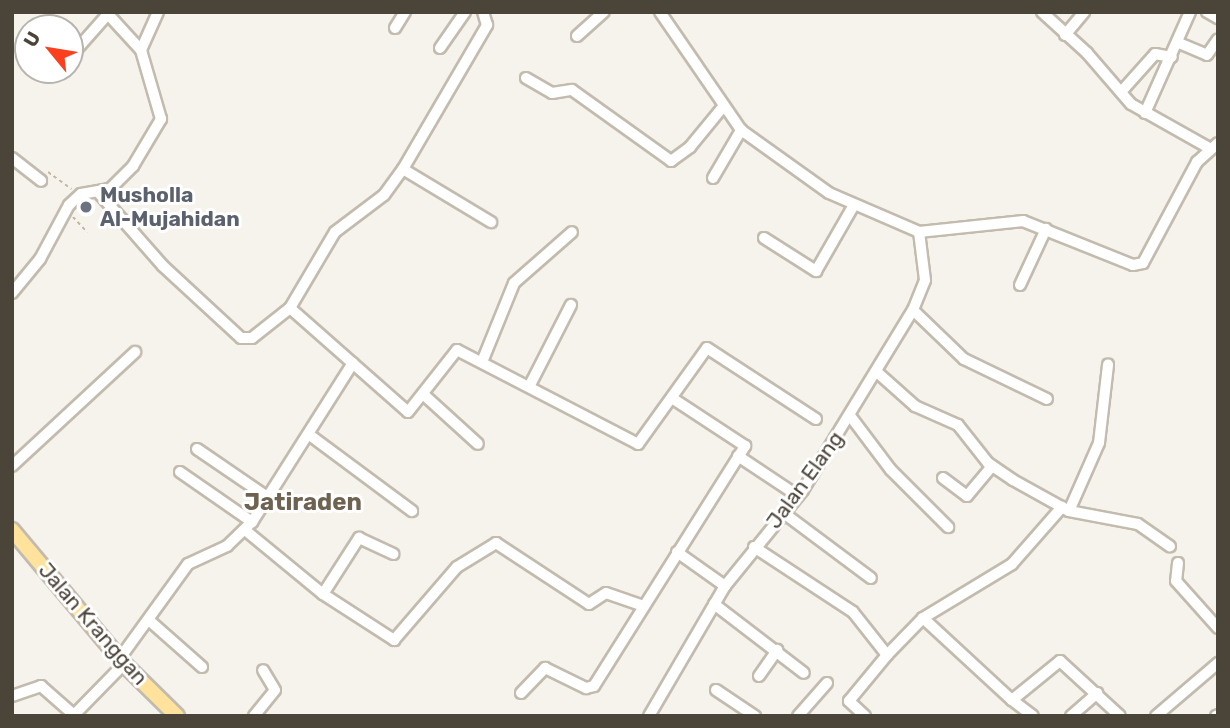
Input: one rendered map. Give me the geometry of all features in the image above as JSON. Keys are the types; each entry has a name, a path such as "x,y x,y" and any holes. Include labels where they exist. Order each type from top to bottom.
{"main road":[{"name":"Jalan Kranggan","path":"12,530 122,661 177,716"}],"street":[{"path":"141,50 158,12"},
{"path":"395,28 405,12"},
{"path":"440,48 465,12"},
{"path":"98,192 163,266 241,338 252,338 290,308 335,232 384,195 403,169 486,25 483,12"},
{"path":"577,36 604,12"},
{"path":"660,12 722,108 741,131 854,205 919,232 1023,221 1133,265 1143,263 1213,146 1145,113 1042,12"},
{"path":"1065,35 1084,12"},
{"path":"1145,113 1179,43 1190,12"},
{"path":"1207,12 1218,18"},
{"path":"14,287 40,258 65,209 78,195 110,189 133,166 161,119 141,50 107,13 84,40"},
{"path":"1179,43 1207,55 1218,39"},
{"path":"1121,92 1155,54 1172,57"},
{"path":"526,78 552,93 572,90 671,161 690,147 722,108"},
{"path":"713,178 741,131"},
{"path":"12,158 41,181"},
{"path":"403,169 491,222"},
{"path":"764,238 816,271 854,205"},
{"path":"1020,285 1046,229"},
{"path":"482,362 514,283 572,232"},
{"name":"Jalan Elang","path":"649,716 725,586 798,496 878,373 913,310 926,280 919,232"},
{"path":"530,385 571,306"},
{"path":"290,308 408,412 457,350 530,385 633,445 672,398 707,348 816,419"},
{"path":"913,310 964,359 1048,399"},
{"path":"12,466 135,352"},
{"path":"12,696 41,686 73,715 122,661 188,564 227,546 249,526 311,436 352,363"},
{"path":"865,716 849,701 887,654 923,618 1012,564 1066,509 1100,443 1108,365"},
{"path":"878,373 915,406 958,425 992,466 1066,509 1138,524 1170,546"},
{"path":"423,394 478,444"},
{"path":"521,694 545,668 586,688 594,686 738,457 743,443 672,398"},
{"path":"851,417 891,470 948,527"},
{"path":"311,436 411,511"},
{"path":"197,449 270,499"},
{"path":"738,457 798,496"},
{"path":"943,478 967,496 992,466"},
{"path":"180,472 249,526 323,594 394,640 457,566 496,542 589,604 606,593 643,606"},
{"path":"785,514 871,578"},
{"path":"323,594 359,538 393,554"},
{"path":"754,547 853,612 887,654"},
{"path":"677,552 725,586"},
{"path":"1178,563 1176,581 1218,628"},
{"path":"714,604 804,673"},
{"path":"923,618 1032,716"},
{"path":"151,622 202,667"},
{"path":"759,676 777,650"},
{"path":"1012,700 1060,661 1120,716"},
{"path":"1156,716 1218,663"},
{"path":"254,716 275,690 262,670"},
{"path":"798,716 827,683"},
{"path":"716,690 755,716"},
{"path":"1071,716 1097,693"}],"path":[{"path":"41,181 49,171 78,195"},
{"path":"65,209 87,232"}],"place":[{"name":"Musholla Al-Mujahidan","path":"86,207"}],"district":[{"name":"Jatiraden","path":"303,503"}]}
